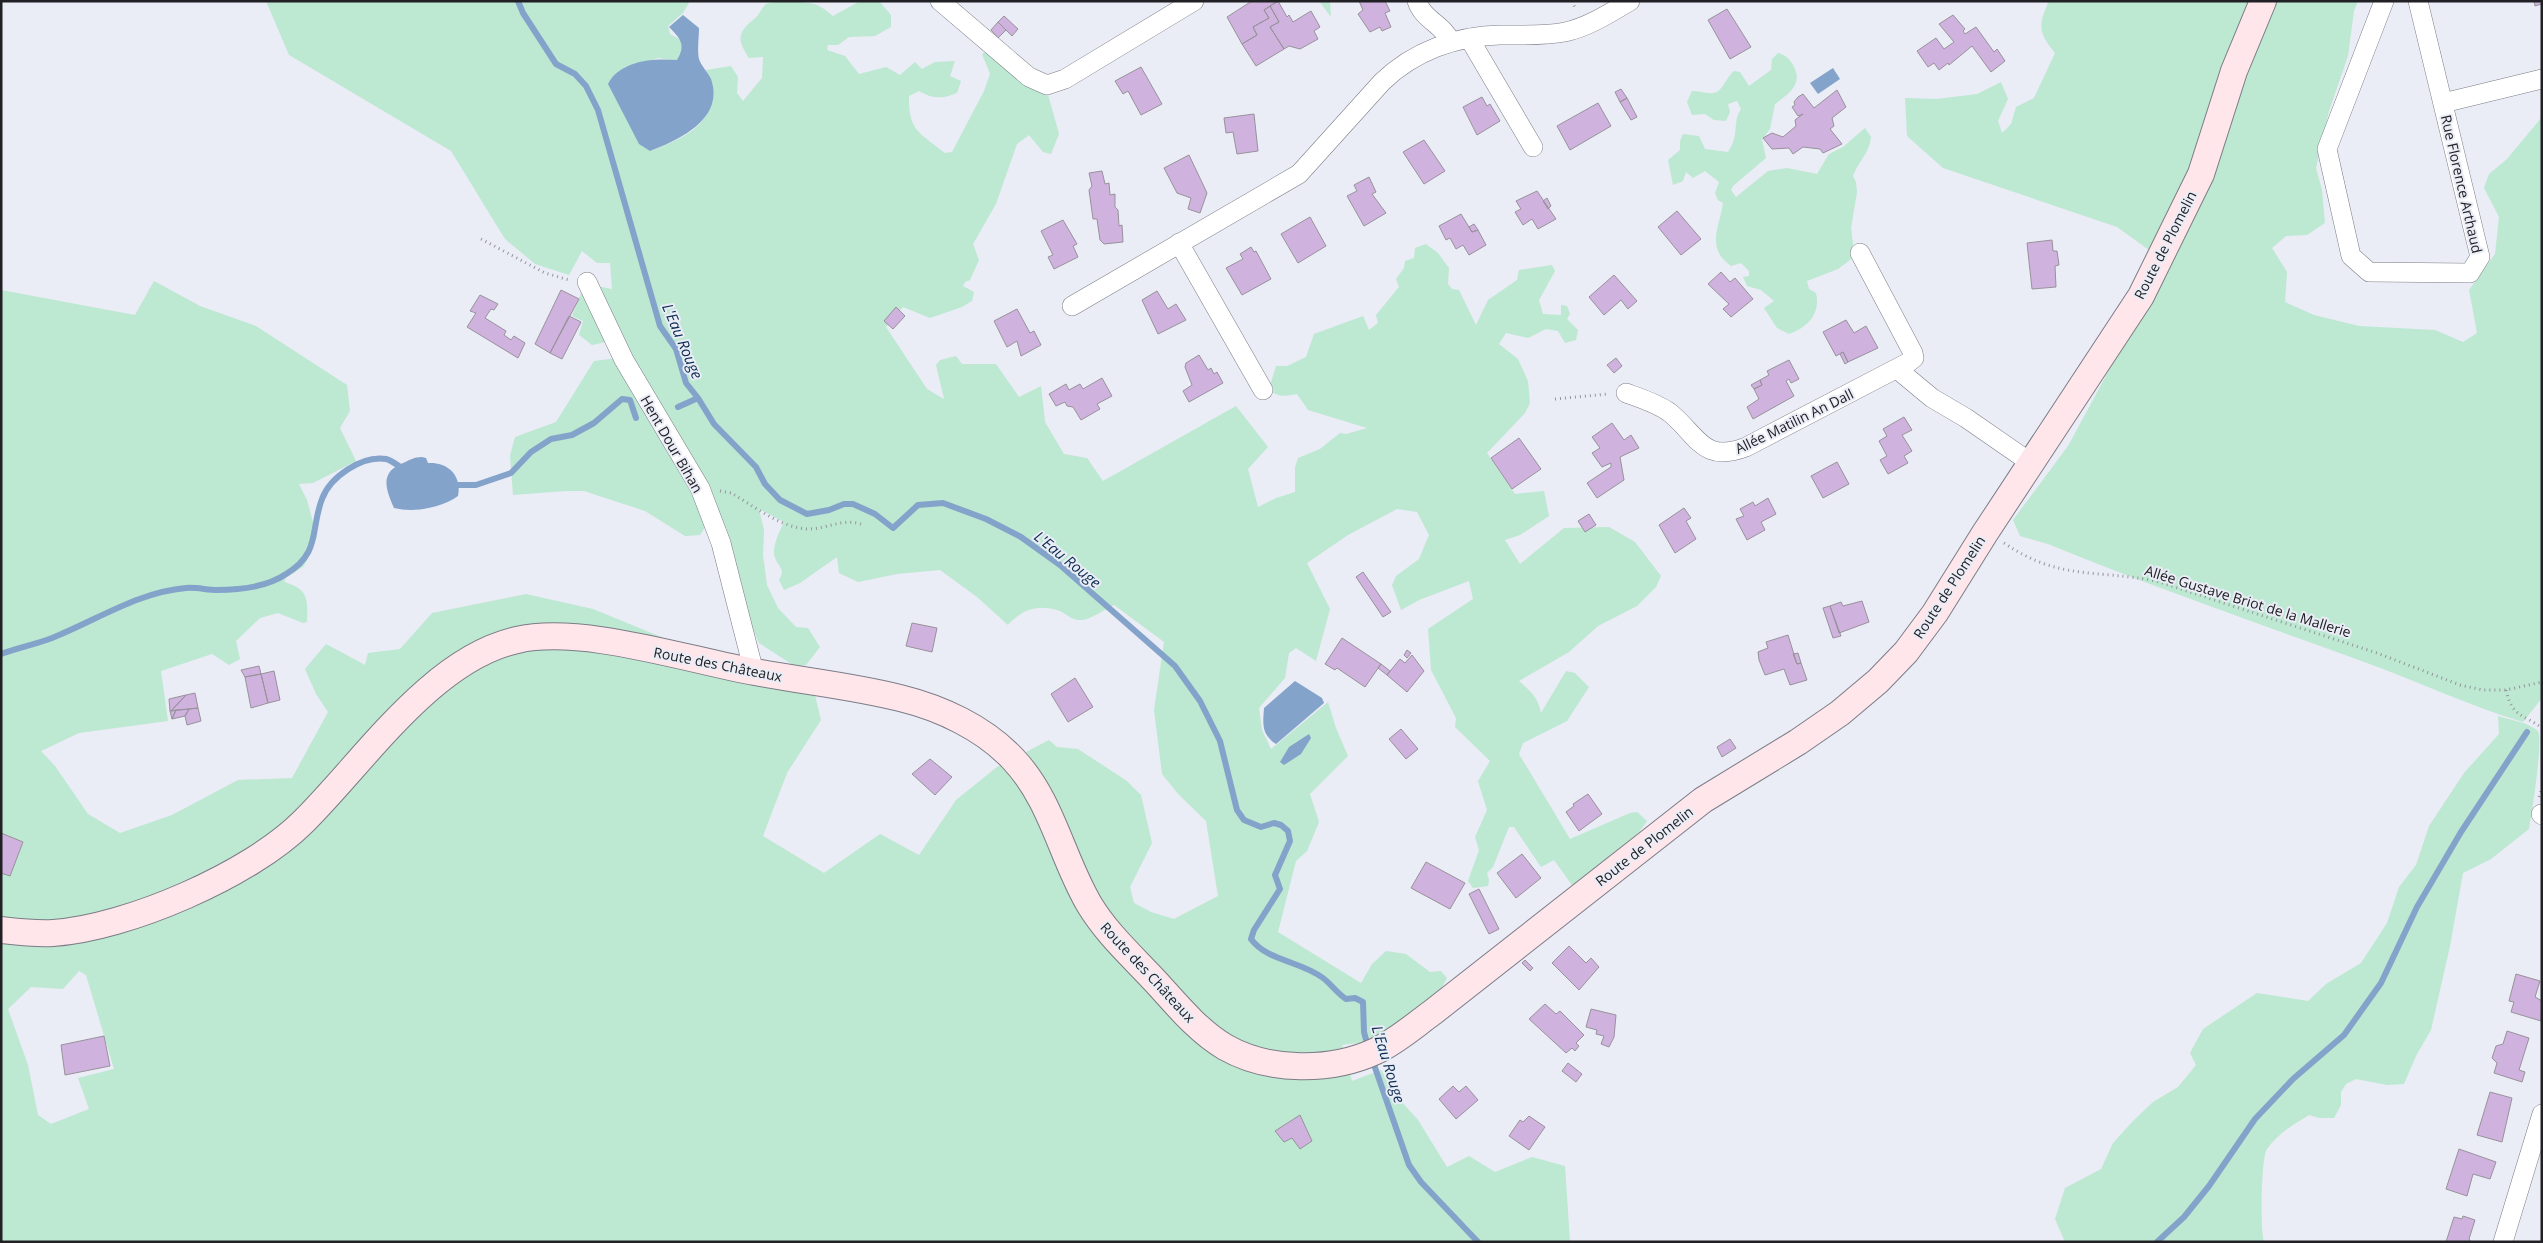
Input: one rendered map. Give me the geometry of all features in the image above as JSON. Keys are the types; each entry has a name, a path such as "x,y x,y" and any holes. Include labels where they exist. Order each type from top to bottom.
{"street":[{"path":"940,1 1029,76 1047,85 1065,79 1194,1"},
{"path":"1417,1 1426,17 1460,40 1533,147"},
{"path":"1072,306 1299,174 1394,71 1420,54 1460,40 1564,32 1584,26 1630,1"},
{"name":"Route de Plomelin","path":"1368,1054 1394,1040 1433,1012 1703,800 1814,732 1855,701 1891,669 1935,614 1985,533 2126,320 2156,268 2201,174 2234,71 2263,1"},
{"name":"Rue Florence Arthaud","path":"2384,1 2327,149 2351,256 2370,272 2470,273 2480,258 2418,1"},
{"path":"2442,103 2542,79"},
{"path":"1179,244 1264,390"},
{"name":"Allée Matilin An Dall","path":"1626,394 1668,411 1701,446 1714,452 1728,453 1746,448 1897,369 1914,358 1913,353 1860,253"},
{"name":"Hent Dour Bihan","path":"587,282 624,360 700,488 720,543 754,672"},
{"path":"1897,369 1932,398 1966,418 2031,463"},
{"name":"Route des Châteaux","path":"1,930 54,933 110,922 157,906 238,869 271,849 302,824 440,679 464,660 494,646 520,639 569,637 608,642 754,672 900,698 943,712 983,734 1013,759 1034,788 1061,838 1084,894 1103,925 1206,1033 1237,1053 1253,1059 1284,1065 1326,1065 1368,1054"},
{"path":"2503,1242 2542,1114"}],"path":[{"path":"481,239 554,277 587,282"},
{"path":"1555,398 1626,394"},
{"path":"700,488 731,494 798,527 821,528 847,521 861,524"},
{"name":"Allée Gustave Briot de la Mallerie","path":"1985,533 2031,560 2048,567 2092,575 2136,577 2156,582 2377,653 2460,685 2483,690 2506,690 2542,682"},
{"path":"2506,690 2510,706 2517,714 2542,728"}],"green space":[{"path":"266,1 690,1 683,13 668,26 670,34 681,40 683,50 677,61 659,58 624,67 650,151 679,139 690,132 707,113 711,101 706,70 731,66 738,77 737,93 743,101 762,78 763,57 749,58 742,46 741,37 744,28 766,4 799,2 813,4 821,7 833,16 860,1 879,1 891,15 891,27 875,36 849,37 838,45 828,45 827,50 845,56 859,74 886,67 900,75 915,62 922,69 935,62 955,61 950,76 961,81 957,93 938,97 928,96 919,91 909,96 909,108 913,124 922,135 945,153 952,152 984,91 990,74 982,54 988,51 1047,91 1059,134 1051,154 1043,152 1029,135 1017,144 996,204 973,244 979,260 970,280 965,282 963,286 974,292 972,301 962,307 930,318 903,307 886,327 927,389 944,399 936,365 940,360 956,356 962,364 996,364 1019,397 1041,386 1045,422 1064,454 1087,458 1103,481 1236,406 1268,447 1248,469 1258,507 1276,498 1295,492 1295,467 1298,458 1320,449 1340,433 1346,434 1367,428 1308,410 1297,394 1282,396 1272,392 1269,389 1276,366 1287,366 1306,357 1314,334 1363,316 1369,330 1378,323 1376,315 1399,287 1396,279 1404,268 1405,261 1414,258 1415,248 1426,244 1438,253 1449,268 1448,284 1452,289 1459,290 1476,325 1488,300 1517,280 1519,270 1552,265 1555,271 1539,300 1543,314 1561,315 1561,305 1567,306 1570,314 1567,319 1578,330 1576,340 1565,343 1558,331 1546,329 1528,338 1506,333 1499,344 1518,359 1528,381 1530,403 1525,413 1487,453 1515,494 1544,491 1549,516 1520,535 1505,540 1520,564 1564,528 1609,527 1635,542 1661,576 1656,587 1637,606 1598,626 1569,652 1519,681 1536,698 1541,713 1566,671 1575,673 1589,687 1567,721 1523,743 1519,754 1570,839 1630,813 1637,812 1647,821 1639,832 1574,888 1554,860 1541,867 1514,827 1509,827 1493,867 1487,873 1488,886 1473,888 1468,881 1479,850 1475,837 1487,810 1478,781 1490,761 1455,727 1456,718 1431,670 1428,629 1473,599 1469,581 1419,600 1401,610 1392,585 1396,576 1419,559 1429,535 1417,512 1397,509 1348,535 1307,563 1330,609 1316,661 1296,648 1289,653 1285,678 1259,708 1262,730 1271,749 1328,702 1336,728 1348,756 1310,794 1319,822 1307,851 1296,861 1278,932 1361,983 1372,964 1386,951 1406,954 1430,972 1441,971 1447,978 1437,996 1372,1041 1342,1045 1352,1081 1381,1070 1400,1100 1418,1120 1447,1167 1469,1156 1495,1172 1532,1157 1565,1166 1570,1242 1,1242 1,290 135,315 154,281 200,306 256,326 347,385 350,411 340,428 356,461 313,483 299,484 307,500 317,537 304,566 286,578 284,582 298,588 305,596 307,622 303,623 278,613 260,618 236,641 240,659 229,665 212,654 161,671 168,721 79,733 41,751 55,766 88,814 120,833 172,815 238,780 292,778 328,712 316,694 305,669 326,644 365,665 368,653 400,649 432,613 526,594 593,609 693,650 765,685 815,695 821,720 787,773 763,836 824,873 880,834 919,855 956,800 997,767 1049,740 1057,747 1078,749 1127,781 1141,795 1152,843 1130,887 1134,903 1151,912 1174,919 1218,896 1206,821 1179,795 1162,774 1154,710 1164,642 1114,605 1082,620 1071,618 1057,610 1036,608 1018,615 1008,625 977,597 940,570 897,574 858,582 839,573 837,557 800,583 784,590 779,580 782,573 775,558 774,550 784,522 759,509 764,530 763,555 767,585 778,608 796,627 808,628 820,647 806,665 796,667 759,643 708,523 700,535 685,536 645,511 584,491 513,495 510,456 515,437 556,422 594,361 618,358 606,342 592,345 579,335 583,321 572,316 585,284 612,289 610,263 597,263 582,251 569,275 535,264 505,239 451,151 289,55","holes":["79,971 86,975 114,1069 78,1078 89,1109 51,1124 38,1115 28,1065 8,1009 31,987 63,989"]},
{"path":"1319,1 1330,1 1331,17"},
{"path":"2049,1 2358,1 2354,11 2348,56 2329,111 2316,168 2322,190 2325,223 2307,235 2286,236 2272,248 2287,272 2285,302 2314,315 2359,326 2435,330 2463,342 2477,333 2469,290 2495,254 2499,217 2484,188 2489,174 2507,159 2542,117 2542,698 2523,722 2484,709 2367,663 2167,590 2048,544 2020,536 2013,520 2068,446 2167,263 2117,227 1943,168 1907,136 1905,98 1936,99 1977,94 2001,82 2008,99 1998,121 2002,133 2011,124 2016,107 2034,98 2055,53 2045,39 2042,28 2043,16"},
{"path":"1778,53 1787,57 1793,65 1797,78 1796,83 1790,92 1775,104 1770,129 1762,140 1766,158 1733,186 1731,190 1736,197 1768,171 1787,168 1817,174 1829,154 1843,147 1865,128 1871,137 1853,176 1857,192 1851,228 1854,251 1850,260 1838,269 1807,281 1809,289 1816,293 1817,301 1814,314 1802,328 1789,334 1777,328 1764,308 1774,301 1761,290 1747,286 1743,277 1749,276 1749,271 1741,263 1731,266 1718,252 1716,236 1723,203 1718,200 1715,193 1719,182 1705,171 1693,178 1686,172 1683,181 1673,185 1668,160 1680,150 1680,141 1683,134 1699,136 1705,149 1728,152 1734,140 1738,114 1741,109 1737,101 1728,104 1730,112 1726,121 1714,120 1705,114 1692,115 1687,102 1692,91 1716,92 1734,71 1740,72 1749,86 1771,70 1772,59"},
{"path":"2498,716 2524,723 2538,731 2538,762 2529,829 2491,859 2463,873 2450,946 2431,1030 2416,1056 2404,1084 2387,1085 2356,1079 2346,1084 2341,1092 2341,1105 2334,1118 2319,1118 2309,1115 2286,1130 2271,1143 2265,1155 2262,1179 2264,1242 2065,1242 2055,1219 2065,1188 2101,1169 2113,1143 2133,1121 2153,1102 2178,1087 2196,1065 2190,1053 2203,1029 2257,993 2308,1001 2326,984 2361,963 2387,923 2399,887 2416,865 2429,826 2464,773 2499,734"}],"water":[{"path":"683,15 699,28 698,55 701,64 711,79 714,93 711,106 697,126 674,141 650,151 639,144 608,84 613,76 629,65 648,60 677,60 682,46 677,35 669,27"},
{"path":"1833,68 1840,79 1818,94 1810,83"},
{"path":"426,458 428,463 442,465 452,471 458,482 458,496 444,504 419,510 394,508 388,494 386,481 388,476 396,467 412,459"},
{"path":"1295,681 1322,698 1324,703 1276,744 1265,732 1263,724 1264,708"},
{"path":"1309,734 1311,738 1301,754 1284,765 1280,762 1289,747"}],"building":[{"path":"1252,1 1278,1 1264,10 1269,18 1253,27 1257,35 1242,44 1227,17"},
{"path":"1278,1 1287,17 1289,15 1293,22 1311,11 1320,27 1314,31 1318,39 1300,49 1289,46 1284,49 1270,27 1279,22 1270,6"},
{"path":"1359,1 1385,1 1390,11 1385,13 1391,27 1382,31 1380,27 1370,32 1358,14 1363,10"},
{"path":"2534,1 2542,1 2542,4 2535,6"},
{"path":"1270,6 1279,22 1270,27 1284,49 1256,66 1242,44 1257,35 1253,27 1269,18 1264,10"},
{"path":"1727,9 1751,47 1730,59 1708,20"},
{"path":"1953,15 1965,29 1963,31 1965,34 1976,27 1994,52 1997,49 2005,61 1991,72 1972,46 1949,65 1948,63 1939,70 1934,63 1928,67 1917,51 1936,38 1944,49 1954,42 1939,24"},
{"path":"1004,16 1018,29 1012,36 998,22"},
{"path":"998,22 1006,30 998,38 991,30"},
{"path":"1141,67 1162,104 1141,115 1128,91 1123,94 1115,81"},
{"path":"1621,89 1627,98 1620,102 1615,92"},
{"path":"1837,90 1846,107 1832,118 1834,126 1830,129 1842,144 1823,153 1820,149 1803,147 1793,154 1789,148 1772,149 1763,138 1772,133 1783,137 1796,126 1795,120 1803,114 1798,116 1792,107 1795,105 1794,102 1798,97 1803,94 1814,108"},
{"path":"1482,97 1487,106 1490,104 1500,121 1477,135 1463,107"},
{"path":"1627,98 1637,117 1631,120 1620,102"},
{"path":"1598,103 1611,126 1570,150 1557,126"},
{"path":"1254,114 1258,151 1237,154 1233,132 1226,133 1224,118"},
{"path":"1424,140 1445,171 1424,184 1403,152"},
{"path":"1189,155 1207,193 1200,213 1188,209 1191,198 1177,193 1164,168"},
{"path":"1102,171 1105,184 1109,183 1110,195 1115,194 1115,207 1118,210 1119,226 1122,225 1123,242 1104,244 1100,240 1097,219 1093,219 1089,190 1092,186 1089,173"},
{"path":"1369,177 1376,192 1372,194 1386,213 1364,226 1347,196 1357,191 1354,185"},
{"path":"1537,191 1556,219 1538,229 1532,219 1523,225 1515,212 1521,209 1516,201"},
{"path":"1547,198 1551,206 1548,209 1543,201"},
{"path":"1677,211 1701,239 1681,255 1658,227"},
{"path":"1461,214 1472,232 1478,230 1486,245 1469,255 1463,245 1456,249 1450,238 1446,240 1439,226"},
{"path":"1310,217 1326,246 1298,263 1281,234"},
{"path":"1063,220 1077,244 1073,246 1078,257 1054,269 1048,257 1053,255 1041,231"},
{"path":"1474,224 1478,230 1472,232 1469,227"},
{"path":"2052,240 2053,251 2057,251 2059,265 2055,266 2056,287 2032,289 2027,243"},
{"path":"1251,247 1254,252 1256,251 1271,279 1242,295 1226,268 1243,259 1240,254"},
{"path":"1721,272 1730,282 1735,278 1753,299 1731,317 1723,309 1729,304 1708,284"},
{"path":"1614,275 1637,301 1628,309 1621,300 1604,315 1589,297"},
{"path":"561,290 579,299 550,353 535,344"},
{"path":"1157,291 1168,309 1176,304 1186,320 1158,334 1142,300"},
{"path":"480,295 498,304 494,310 491,309 485,318 506,331 504,335 511,340 514,336 525,343 518,358 467,327 476,313 470,311"},
{"path":"896,307 905,316 893,329 884,321"},
{"path":"1017,309 1030,333 1034,331 1041,345 1021,356 1017,341 1007,347 994,321"},
{"path":"569,316 581,322 562,359 550,353"},
{"path":"1846,320 1854,333 1866,326 1878,348 1848,362 1843,352 1836,356 1823,332"},
{"path":"1843,352 1848,362 1845,364 1840,354"},
{"path":"1199,355 1208,370 1211,368 1214,374 1217,372 1223,383 1189,402 1183,391 1192,385 1185,367 1186,363"},
{"path":"1616,358 1622,366 1614,373 1607,365"},
{"path":"1789,360 1799,379 1791,383 1789,379 1786,381 1794,396 1753,419 1747,407 1759,399 1754,389 1762,385 1760,380 1769,375 1767,371"},
{"path":"1102,378 1112,396 1097,404 1100,409 1081,420 1073,407 1067,406 1065,402 1056,406 1049,394 1066,384 1069,390 1080,384 1083,389"},
{"path":"1760,380 1762,385 1754,389 1751,385"},
{"path":"1904,417 1912,430 1902,435 1912,451 1904,456 1908,463 1888,474 1880,460 1887,456 1879,441 1887,436 1883,429"},
{"path":"1612,423 1624,440 1631,435 1639,448 1620,457 1624,480 1597,498 1587,483 1611,467 1611,463 1602,467 1592,453 1600,448 1592,437"},
{"path":"1519,438 1541,469 1512,489 1491,458"},
{"path":"1837,462 1849,484 1823,498 1811,476"},
{"path":"1768,498 1776,514 1761,522 1765,530 1747,540 1736,519 1744,516 1740,509 1753,502 1755,506"},
{"path":"1684,508 1691,518 1686,521 1696,539 1675,553 1659,525"},
{"path":"1589,514 1596,525 1585,532 1578,521"},
{"path":"1363,572 1391,612 1383,617 1356,577"},
{"path":"1862,601 1869,622 1839,633 1830,606 1841,602 1843,606"},
{"path":"1830,606 1841,636 1833,638 1823,608"},
{"path":"912,623 937,628 932,652 906,646"},
{"path":"1788,635 1797,664 1801,663 1807,680 1790,685 1784,669 1765,675 1758,652 1768,648 1766,642"},
{"path":"1342,638 1381,664 1365,687 1337,668 1335,670 1325,664"},
{"path":"1407,650 1411,653 1407,658 1404,655"},
{"path":"1798,653 1801,663 1797,664 1793,654"},
{"path":"1412,655 1424,671 1407,692 1387,675 1400,659 1405,663"},
{"path":"1381,664 1390,671 1387,675 1378,668"},
{"path":"259,666 261,674 245,677 241,670"},
{"path":"274,671 280,700 268,703 261,674"},
{"path":"261,674 268,703 251,708 245,677"},
{"path":"1075,678 1093,707 1068,722 1051,694"},
{"path":"195,693 198,708 171,711 186,695"},
{"path":"186,695 171,711 170,711 169,699"},
{"path":"198,708 201,721 187,725 185,716 189,709"},
{"path":"189,709 185,716 172,719 176,710"},
{"path":"176,710 172,719 170,711"},
{"path":"1401,729 1418,749 1406,759 1389,739"},
{"path":"1730,739 1736,748 1722,757 1717,747"},
{"path":"930,759 952,777 935,795 912,774"},
{"path":"1588,794 1602,814 1579,831 1566,812 1574,806 1573,804"},
{"path":"1,833 23,842 10,876 1,873"},
{"path":"1522,854 1541,878 1516,898 1497,873"},
{"path":"1426,862 1465,883 1450,909 1411,888"},
{"path":"1479,889 1499,929 1489,934 1469,894"},
{"path":"1569,946 1586,963 1591,958 1599,967 1579,990 1552,963"},
{"path":"1525,960 1533,968 1530,971 1522,963"},
{"path":"2516,974 2540,981 2535,997 2542,1001 2541,1021 2511,1012 2514,1002 2509,1001"},
{"path":"1545,1004 1556,1014 1560,1011 1584,1035 1576,1043 1579,1046 1575,1051 1572,1048 1566,1053 1529,1019"},
{"path":"1591,1009 1616,1015 1614,1037 1609,1047 1601,1044 1604,1036 1596,1034 1597,1030 1586,1027"},
{"path":"2507,1031 2529,1038 2519,1070 2525,1072 2522,1082 2494,1073 2497,1063 2492,1058 2496,1046 2503,1044"},
{"path":"104,1036 110,1066 65,1075 61,1045"},
{"path":"1568,1063 1582,1074 1576,1082 1562,1071"},
{"path":"1453,1086 1459,1092 1466,1086 1478,1100 1456,1119 1439,1099"},
{"path":"2490,1092 2512,1098 2502,1142 2477,1135"},
{"path":"1300,1115 1312,1141 1300,1149 1292,1138 1284,1142 1275,1131"},
{"path":"1529,1116 1545,1127 1529,1150 1509,1136 1520,1120 1523,1122"},
{"path":"2459,1149 2496,1162 2490,1179 2473,1174 2467,1196 2446,1189"},
{"path":"2463,1216 2475,1220 2469,1239 2471,1242 2446,1242 2454,1217 2462,1219"}],"waterway":[{"name":"L'Eau Rouge","path":"518,1 523,13 556,64 575,74 586,86 598,110 660,326 676,349 686,383 714,424 756,467 765,484 780,500 807,514 829,510 844,504 853,504 875,514 893,528 918,505 943,503 986,519 1021,537 1060,565 1175,666 1200,701 1220,741 1237,810 1244,820 1261,827 1274,823 1281,825 1288,831 1290,841 1275,875 1280,889 1254,930 1251,939 1275,957 1314,972 1326,980 1346,999 1355,998 1363,1002 1364,1032 1368,1047"},
{"path":"678,407 698,398"},
{"path":"453,485 476,485 511,473 531,452 551,439 572,435 594,423 622,399 630,400 636,418"},
{"path":"1,654 52,638 151,595 186,588 217,590 244,588 262,585 279,578 305,558 313,540 318,510 322,499 326,491 339,476 348,469 367,460 386,459 402,468"},
{"path":"2157,1242 2184,1217 2209,1186 2255,1119 2293,1079 2344,1035 2381,983 2417,907 2461,832 2527,732"},
{"name":"L'Eau Rouge","path":"1372,1059 1409,1165 1421,1182 1478,1242"}]}
